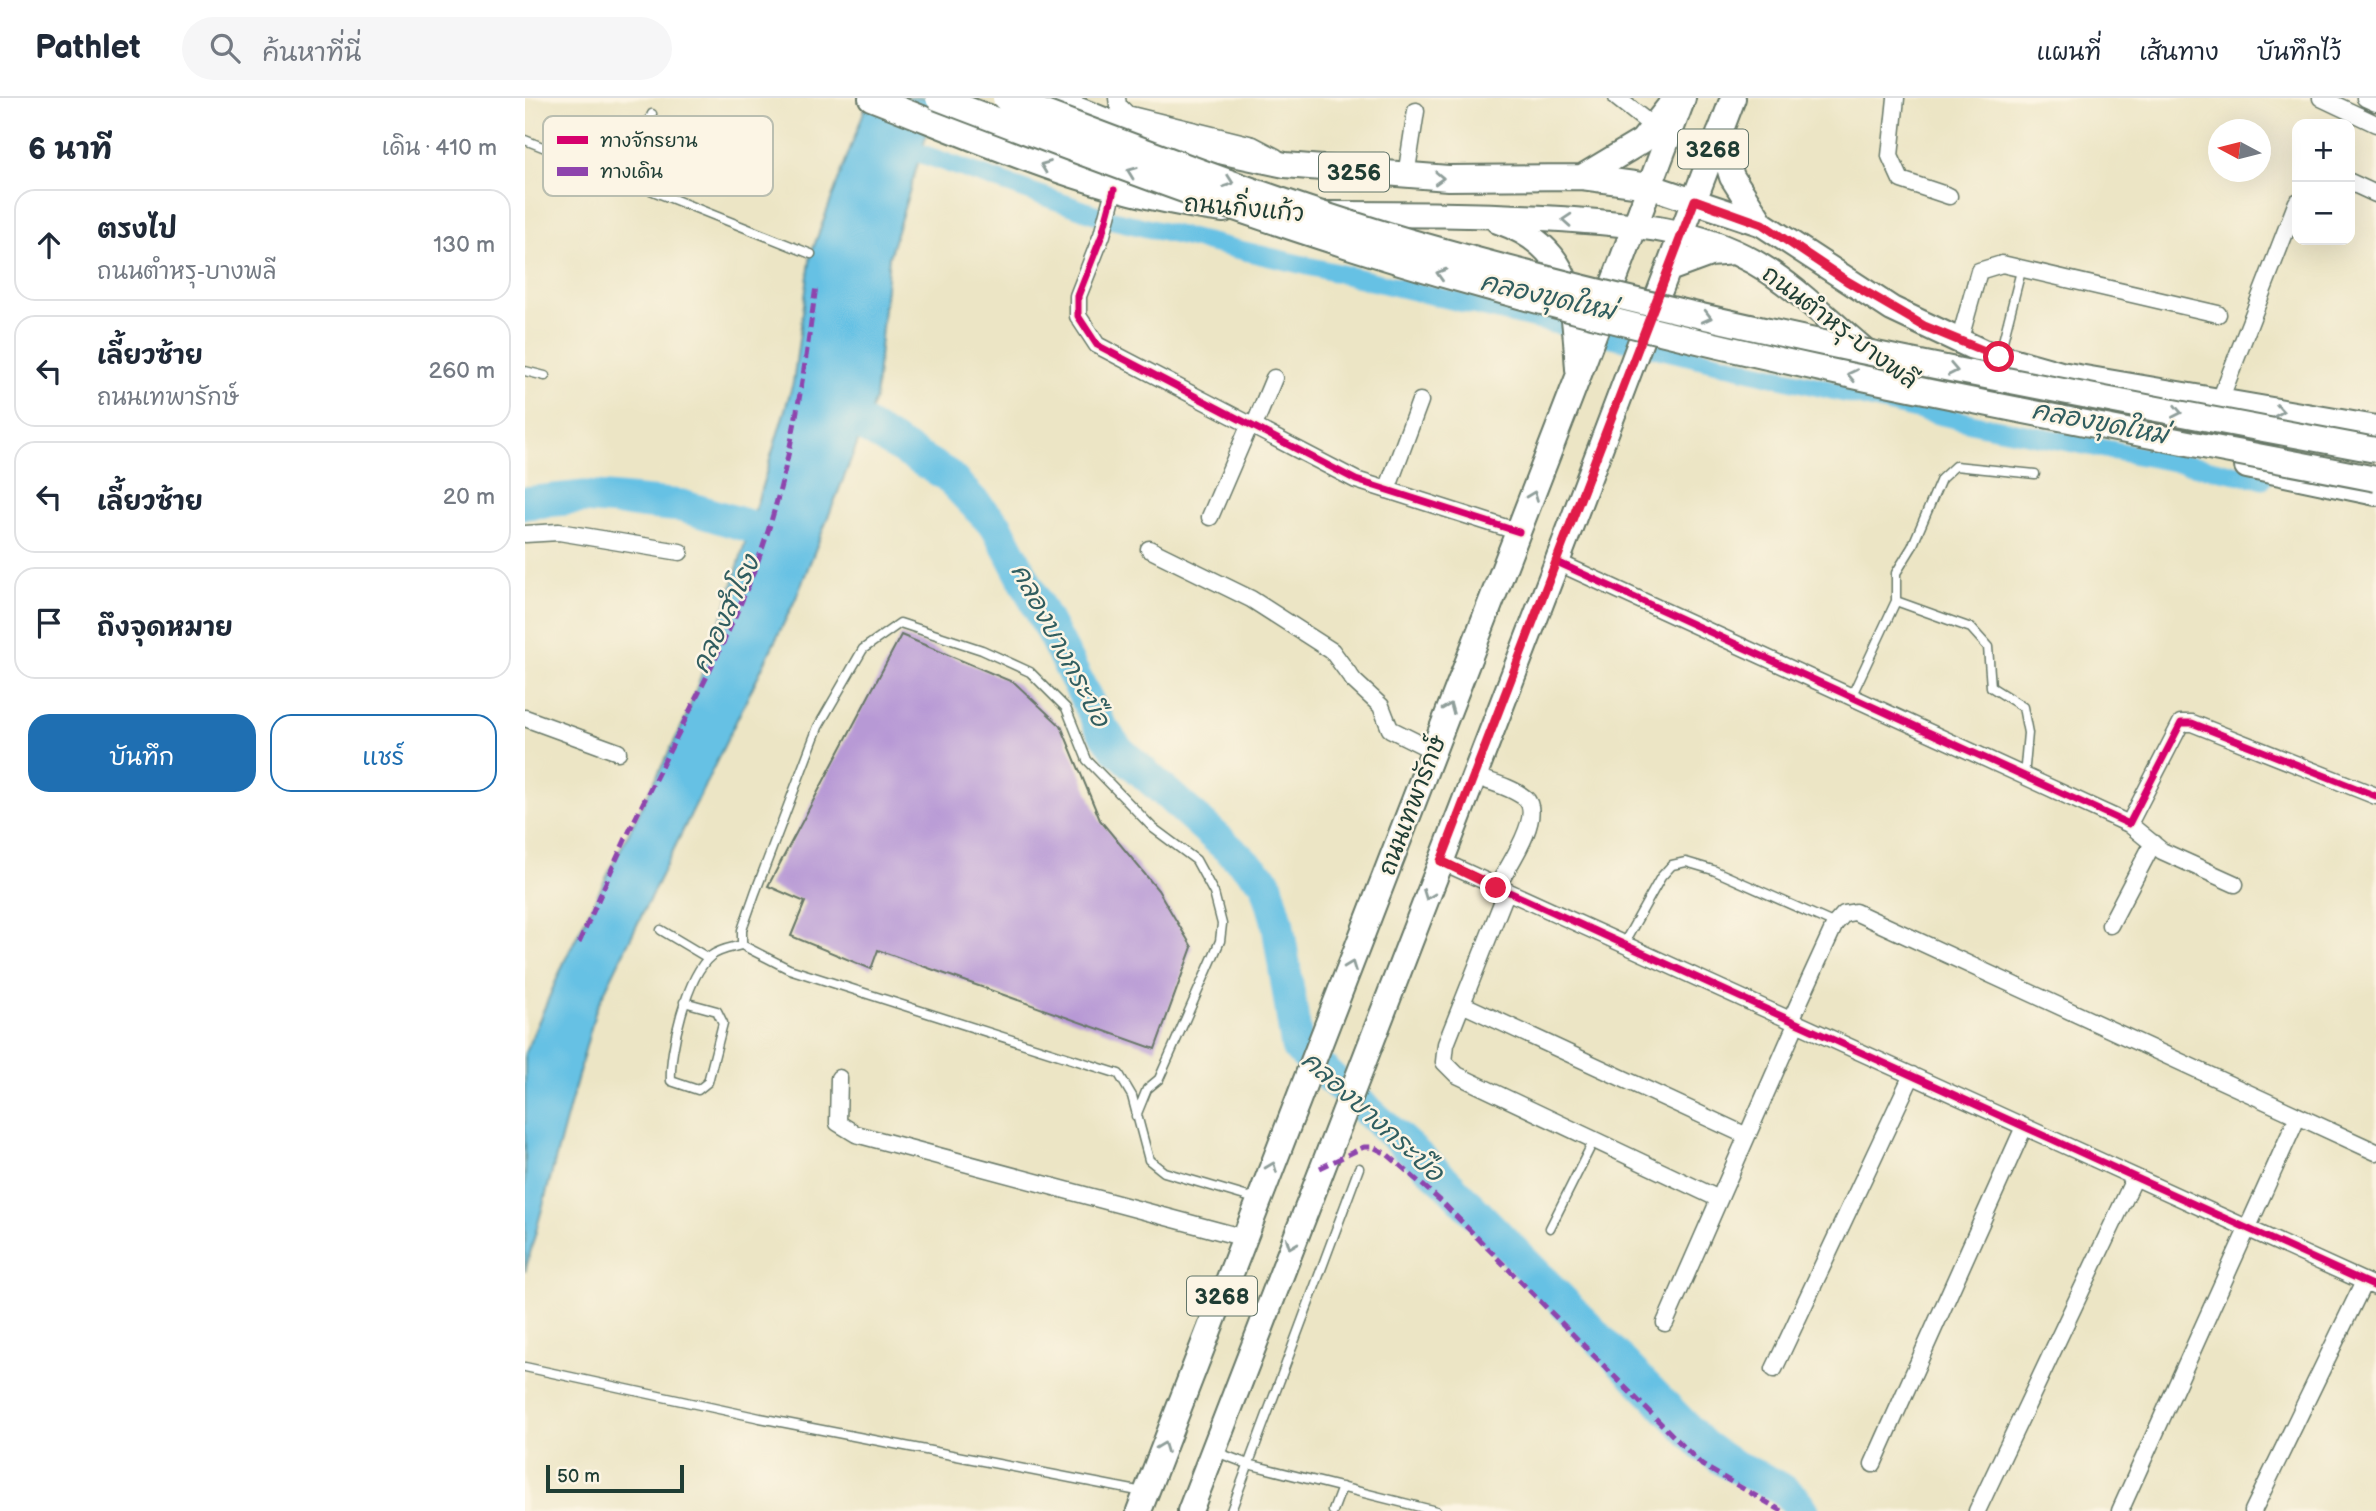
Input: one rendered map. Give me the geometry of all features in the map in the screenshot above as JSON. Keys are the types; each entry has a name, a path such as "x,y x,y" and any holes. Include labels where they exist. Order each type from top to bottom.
{"main road":[{"name":"ถนนกิ่งแก้ว","path":"871,98 1110,196 1267,213 1477,214 1635,224"},
{"path":"938,98 1151,179 1349,246 1483,286 1773,358 2376,479"},
{"name":"3256","path":"1005,98 1324,215 1535,274 1782,335 2376,450"},
{"name":"ถนนกิ่งแก้ว","path":"1049,98 1131,129 1207,151 1285,165 1406,176 1582,177 1649,186"},
{"path":"1582,177 1642,141 1655,128 1676,98"},
{"name":"ถนนเทพารักษ์","path":"1142,1502 1327,1030 1432,750 1519,533 1683,98"},
{"name":"ถนนเทพารักษ์","path":"1190,1511 1342,1112 1557,562 1733,98"},
{"path":"1719,134 1732,177 1762,224"},
{"name":"ถนนตำหรุ-บางพลี","path":"1649,186 1762,224 1892,309 1959,342 1999,357 2061,374 2376,428"},
{"path":"1477,214 1504,223 1537,242 1555,258 1565,274 1573,302 1579,377"},
{"name":"ถนนตำหรุ-บางพลี","path":"1635,224 1683,232 1734,252 1769,271 1813,304 1891,371 1919,388 1956,404 2376,493"},
{"path":"1669,269 1710,254 1734,252"}],"street":[{"path":"1117,98 1118,105 1127,114 1253,145 1274,155 1285,165"},
{"path":"1617,98 1655,128"},
{"path":"1896,98 1890,156 1901,180 1949,196"},
{"path":"2321,98 2376,124"},
{"path":"2365,98 2376,103"},
{"path":"1406,176 1416,111"},
{"path":"2355,184 2376,194"},
{"path":"1110,196 1102,235 1078,296 1078,316 1097,345 1356,480 1519,533"},
{"path":"2220,400 2292,215"},
{"path":"1959,342 1979,271 2002,264 2218,314"},
{"path":"1210,517 1274,378"},
{"path":"1387,490 1420,401"},
{"path":"525,534 559,532 680,552"},
{"path":"1149,549 1251,599 1332,651 1354,681 1381,706 1390,729 1432,750"},
{"path":"1557,562 2129,824 2162,851 2235,884"},
{"path":"525,719 618,752"},
{"path":"2129,824 2181,723 2192,723 2376,796"},
{"path":"1474,776 1516,793 1527,800 1531,808 1528,830 1501,891 1446,1044 1444,1062 1457,1075 1719,1199"},
{"path":"2110,925 2153,843"},
{"path":"1441,861 1501,891 1794,1021 2370,1284 2253,1511"},
{"path":"1665,1323 1747,1136 1835,924 1844,915 1855,912 1867,915 2376,1152"},
{"path":"1462,1004 1747,1136"},
{"path":"1774,1369 1912,1075"},
{"path":"839,1078 838,1123 856,1134 1245,1238"},
{"path":"2120,1511 2298,1116"},
{"path":"1873,1464 2024,1126"},
{"path":"1977,1511 2135,1177"}],"lane":[{"path":"525,140 543,147"},
{"path":"668,196 811,254"},
{"path":"1999,357 2022,267"},
{"path":"525,371 545,376"},
{"path":"1851,697 1896,601 1896,573 1912,547 1941,479 1955,466 2035,474"},
{"path":"1896,601 1971,628 1988,647 1991,687 2023,708 2028,733 2024,777"},
{"path":"742,945 742,930 818,727 863,649 900,623 982,650 1030,672 1066,708 1087,760 1153,828 1196,860 1214,893 1222,924 1220,941 1182,1020 1159,1079 1147,1089 1136,1116"},
{"path":"1623,945 1661,877 1672,865 1686,862 1713,870 1835,924"},
{"path":"661,930 708,958"},
{"path":"684,1002 717,1011 723,1023 708,1082 698,1090 671,1081 684,1002 708,958 720,950 742,945 789,969 1119,1074 1132,1096 1149,1160 1164,1172 1259,1200"},
{"path":"1550,1228 1594,1140"},
{"path":"1231,1511 1359,1168"},
{"path":"525,1367 1142,1502"},
{"path":"1213,1451 1248,1464 1436,1511"},
{"path":"1333,1511 1342,1487"}],"water":[{"name":"คลองสำโรง","path":"869,98 938,98 889,257 875,399 796,598 596,1009 525,1272 525,1053 565,960 685,720 727,603 793,383 811,254"}],"building":[{"path":"901,635 1015,683 1061,726 1100,820 1158,890 1192,947 1155,1049 878,950 871,969 791,936 805,902 768,886"}],"waterway":[{"name":"คลองขุดใหม่","path":"896,145 1109,219 1984,426 2263,479"},
{"name":"คลองบางกระบือ","path":"837,409 947,475 997,527 1101,727 1117,749 1266,882 1277,920 1297,1047 1444,1180 1704,1446 1737,1468 1779,1487 1803,1511"},
{"path":"525,503 585,497 682,506 789,538"}],"marked path":[{"path":"579,943 633,824 714,661 754,571 786,466 816,286"},
{"path":"1320,1168 1364,1147 1373,1147 1387,1154 1442,1202 1702,1465 1782,1511"}],"cycle path":[{"path":"1114,190 1102,235 1078,296 1078,316 1097,345 1356,480 1519,532"},
{"path":"1557,562 2129,824 2181,723 2192,723 2376,796"},
{"path":"1441,861 2376,1287"}],"route":[{"path":"1496,888 1441,861 1695,200 1762,224 1892,309 1924,326 1999,357"}]}
